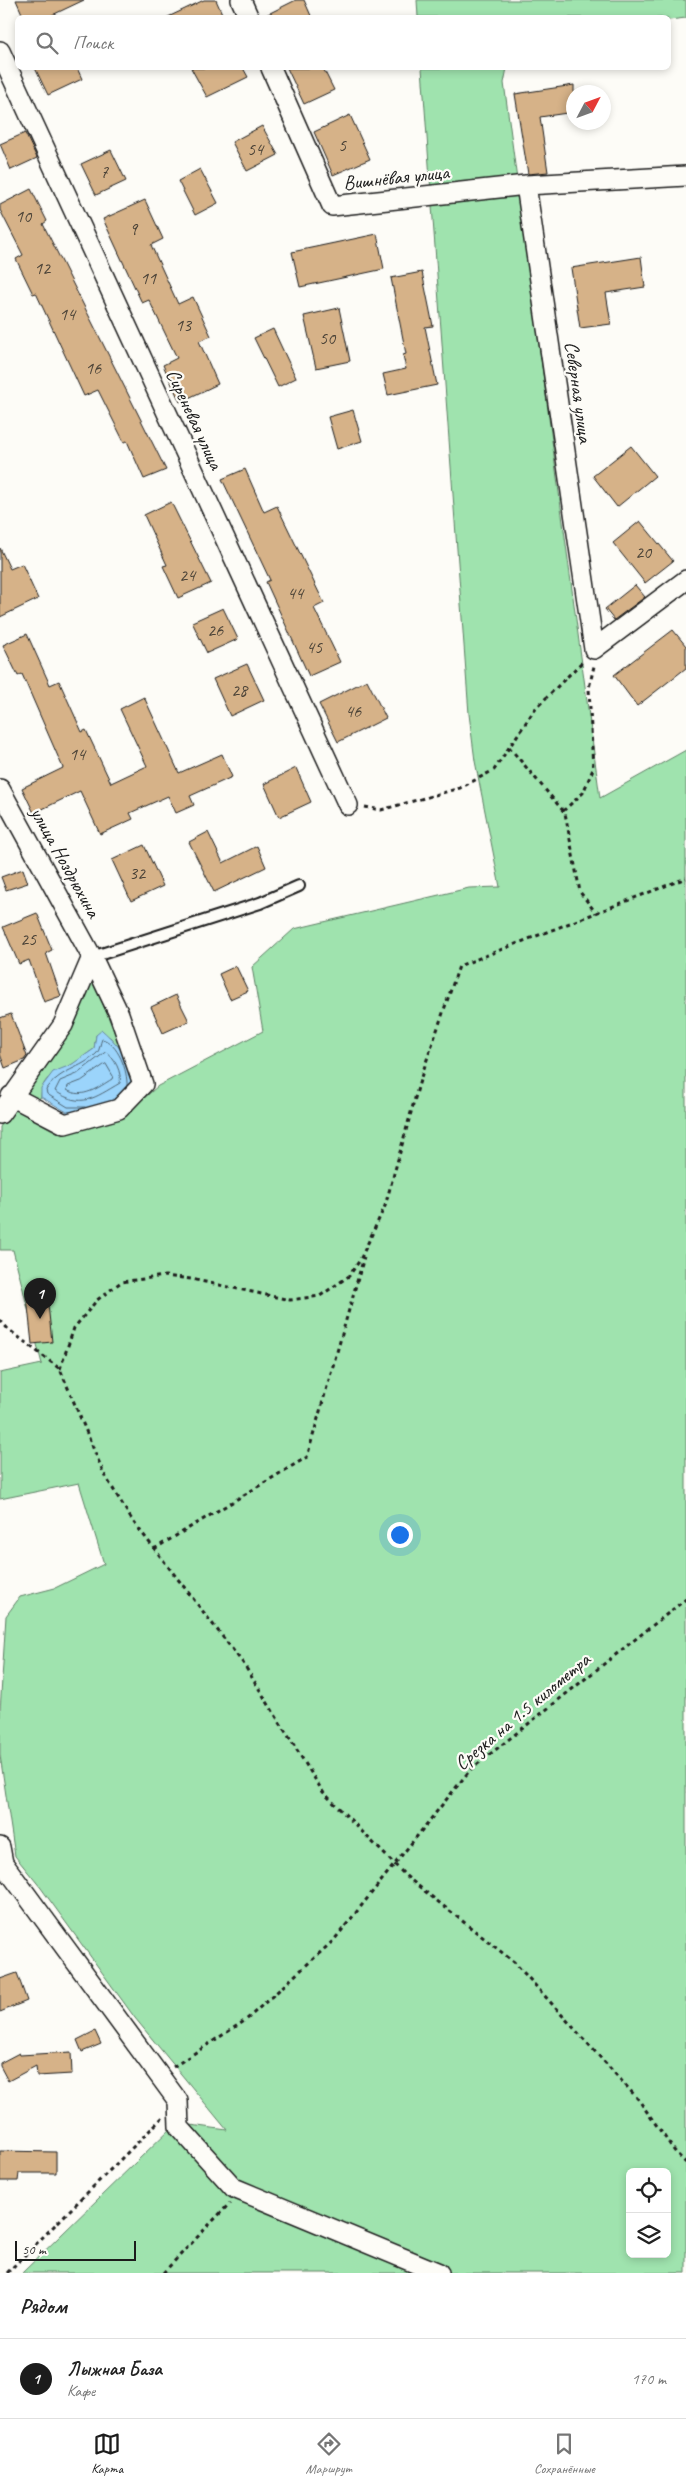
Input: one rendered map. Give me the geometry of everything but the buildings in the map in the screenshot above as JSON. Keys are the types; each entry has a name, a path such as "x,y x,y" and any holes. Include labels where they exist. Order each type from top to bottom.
{"street":[{"path":"241,0 248,15"},
{"name":"Сиреневая улица","path":"0,51 348,805"},
{"name":"Вишнёвая улица","path":"272,70 332,206 526,185"},
{"path":"526,185 686,176"},
{"name":"Северная улица","path":"526,185 597,648"},
{"path":"597,648 686,580"},
{"name":"улица Ноздрюхина","path":"0,789 92,957 119,1014 144,1084 119,1109 65,1124 11,1096"},
{"path":"0,1114 63,1025 92,957"},
{"path":"0,1847 4,1863 178,2101 179,2127 234,2188 438,2273"}],"lane":[{"path":"92,957 260,903 299,886"}],"path":[{"path":"348,805 381,810 460,788 494,770 535,709 597,648"},
{"path":"563,811 583,793 593,769 589,688 597,648"},
{"path":"509,748 563,811 570,834 580,892 596,913"},
{"path":"60,1369 74,1328 97,1300 121,1282 165,1276 191,1279 290,1300 320,1296 348,1276 366,1246 386,1206 420,1080 459,966 686,878"},
{"path":"154,1549 308,1457 366,1246"},
{"path":"0,1320 8,1329 60,1369 104,1474 132,1520 243,1663 323,1792 407,1877 514,1962 638,2099 686,2163"},
{"name":"Срезка на 1.5 километра","path":"160,2076 246,2020 334,1940 470,1770 686,1599"},
{"path":"8,2273 178,2101"},
{"path":"164,2273 229,2207 234,2188"}],"green space":[{"path":"417,0 686,0 686,18 671,20 671,15 418,15"},
{"path":"422,70 507,70 504,83 600,798 686,750 686,2273 22,2273 176,2123 227,2130 135,2018 41,1888 15,1856 0,1755 0,1711 6,1616 20,1597 55,1588 104,1564 79,1483 0,1499 0,1373 42,1364 13,1250 0,1250 0,1127 12,1108 62,1135 122,1117 158,1086 263,1031 252,967 294,929 469,888 500,887 475,761 469,714"},
{"path":"89,970 123,1053 110,1037 96,1035 94,1049 50,1076 44,1085 41,1097 35,1101 22,1093"}],"water":[{"path":"102,1030 125,1056 130,1071 131,1090 91,1112 67,1112 41,1097 41,1088 53,1072 71,1065 94,1049 96,1035"}],"place":[{"name":"Лыжная База","path":"40,1319"}]}
